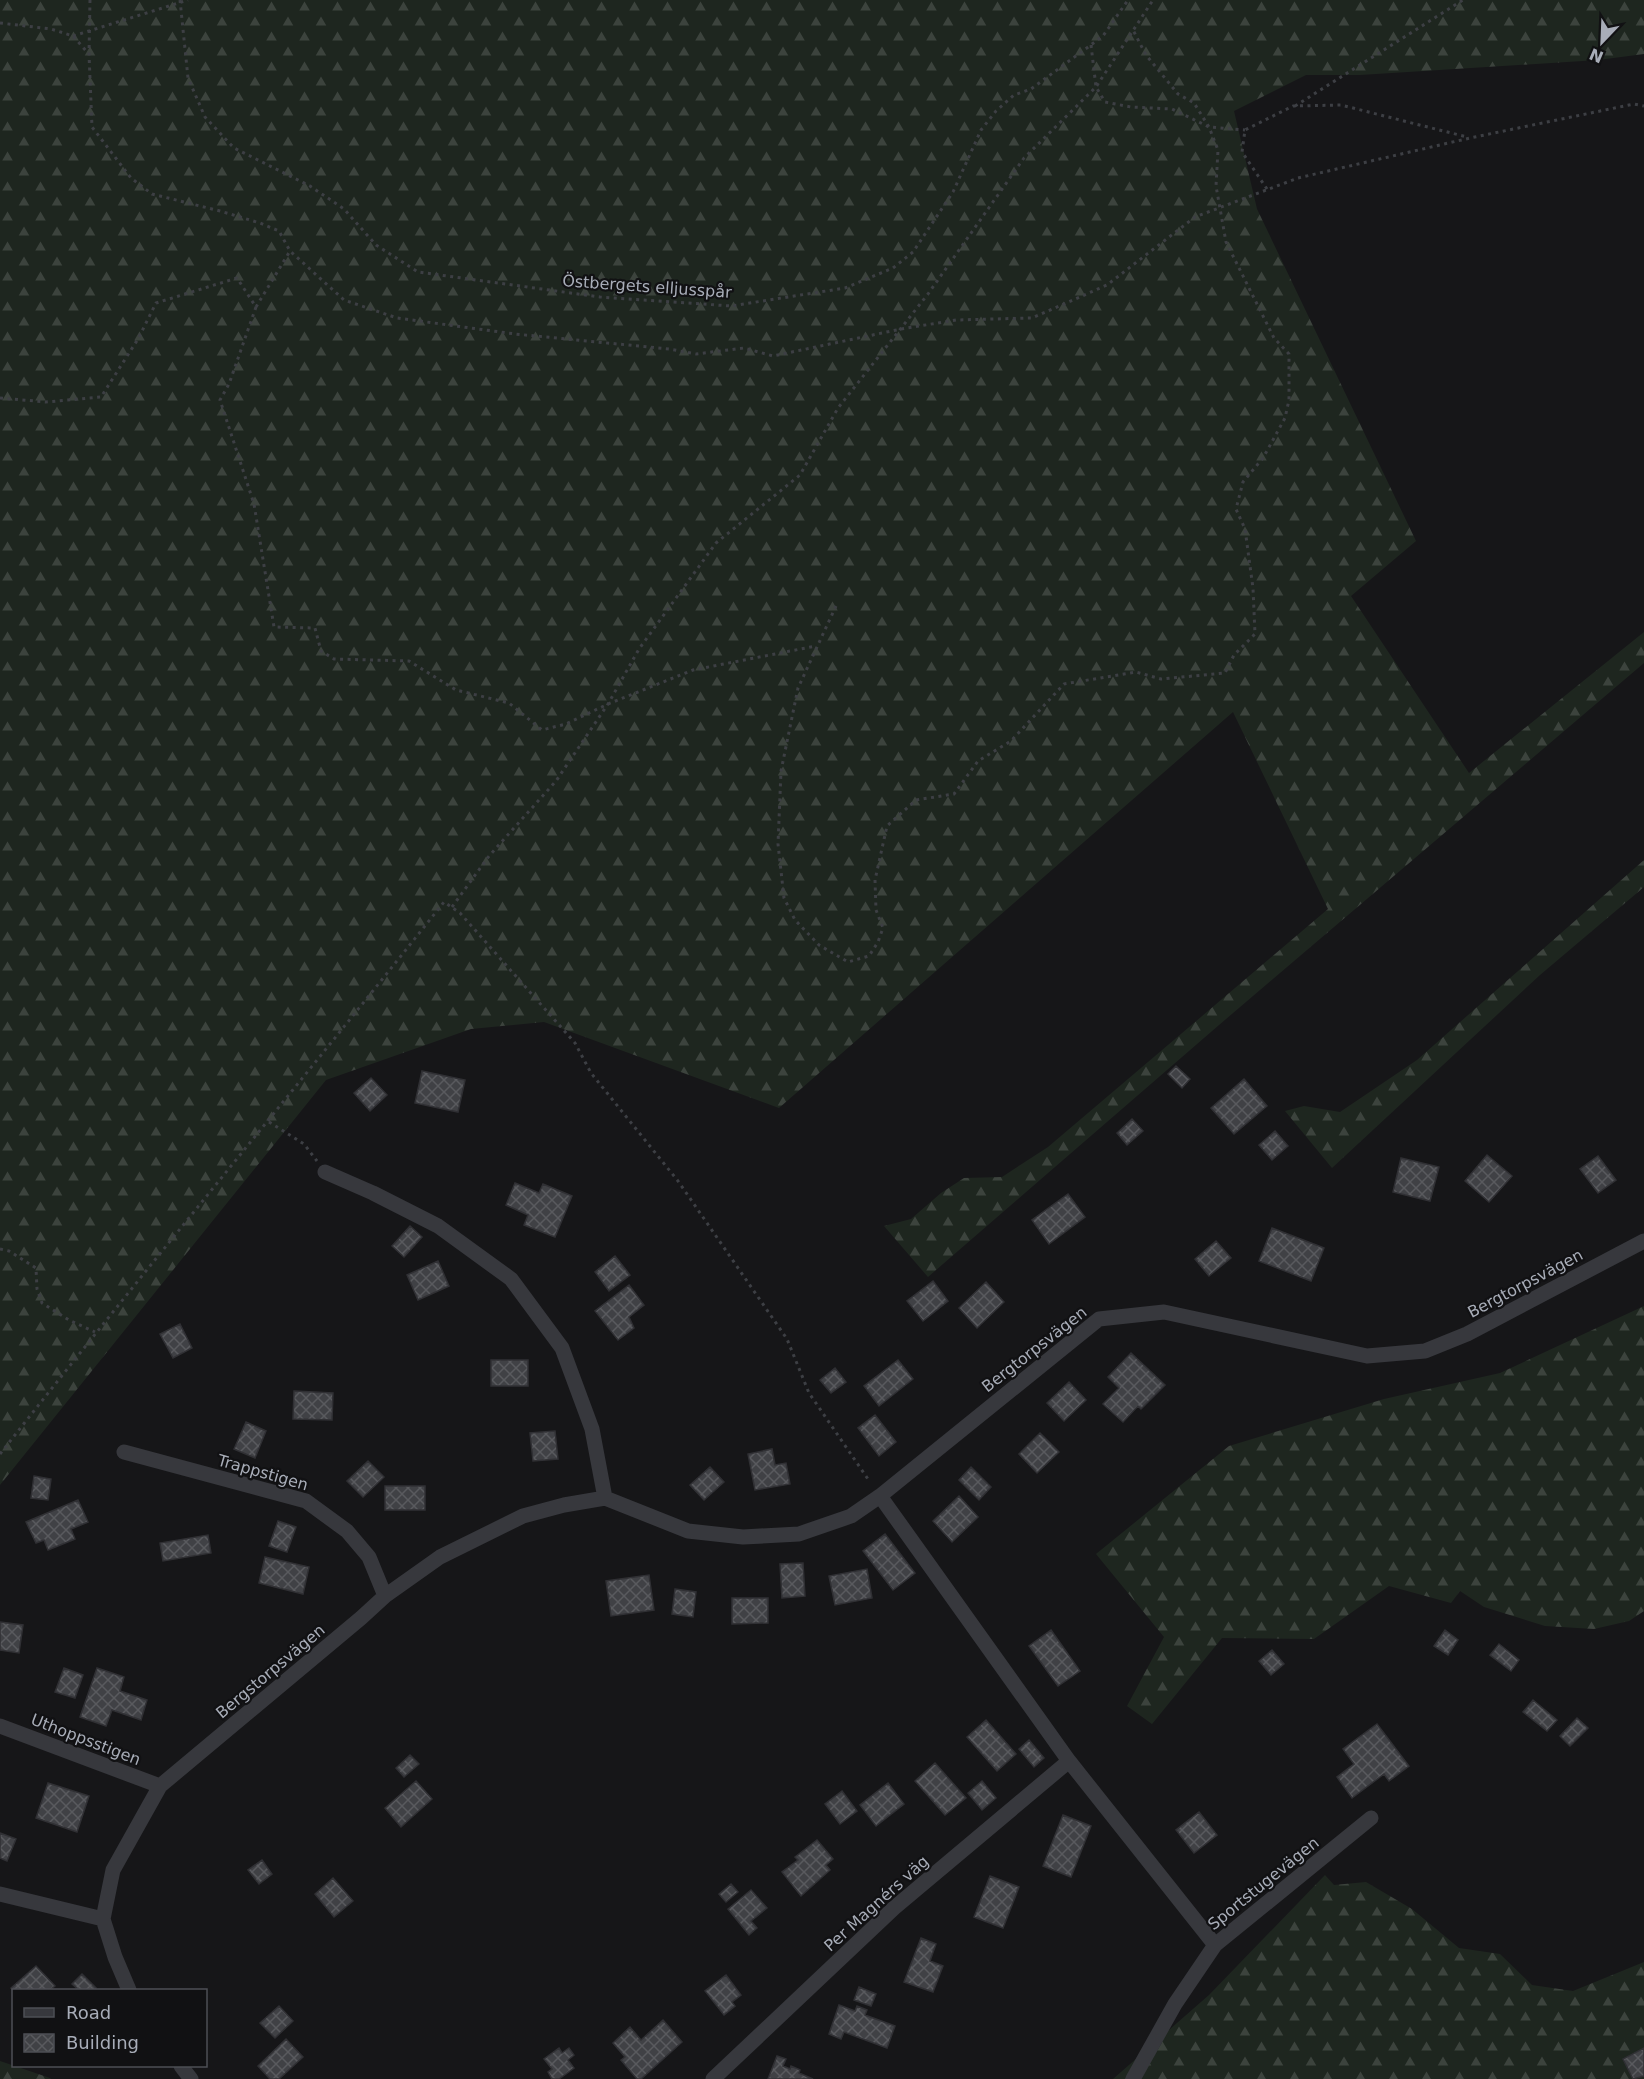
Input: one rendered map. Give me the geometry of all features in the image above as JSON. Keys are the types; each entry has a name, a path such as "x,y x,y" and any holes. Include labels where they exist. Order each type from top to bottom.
{"street":[{"path":"325,1172 438,1226 511,1279 562,1348 592,1429 606,1498"},
{"name":"Bergtorpsvägen","path":"606,1498 688,1531 744,1536 799,1534 851,1516 880,1496 1099,1319 1164,1312 1367,1356 1425,1351 1467,1334 1644,1241"},
{"name":"Trappstigen","path":"124,1452 306,1502 347,1532 369,1557 385,1596"},
{"path":"880,1496 1069,1761 1215,1946"},
{"name":"Bergstorpsvägen","path":"129,1989 103,1919 113,1870 160,1786 385,1596 441,1557 523,1516 564,1504 606,1498"},
{"name":"Uthoppsstigen","path":"0,1726 160,1786"},
{"name":"Per Magnérs väg","path":"714,2079 894,1908 1069,1761"},
{"name":"Sportstugevägen","path":"1133,2079 1175,2004 1215,1946 1371,1818"},
{"path":"0,1894 103,1919"},
{"path":"182,2067 191,2079"}],"path":[{"path":"90,0 89,54 92,127 131,178 152,194 220,211 279,231 290,251 344,300 396,318 696,354 744,348 773,356 956,320 1032,318 1107,285 1195,217 1298,178 1470,138 1634,104 1644,106"},
{"path":"73,36 188,0"},
{"name":"Östbergets elljusspår","path":"180,1 188,78 205,117 234,148 310,186 344,209 376,245 418,272 600,297 731,306 846,288 893,268 914,252 953,192 981,130 996,111 1014,95 1031,89 1103,36 1128,0"},
{"path":"452,908 489,856 556,781 608,704 639,649 716,543 800,474 838,408 928,294 1024,159 1096,87 1153,0"},
{"path":"1091,45 1096,87 1105,102 1131,108 1172,110 1209,127 1245,130 1293,106 1463,0"},
{"path":"0,23 51,29 73,36 89,54"},
{"path":"836,606 798,688 781,771 778,844 784,898 795,920 819,945 848,962 869,956 878,942 883,928 876,909 875,880 887,826 916,800 954,794 978,760 1011,741 1064,684 1136,672 1161,679 1225,673 1234,655 1255,634 1252,576 1245,529 1236,509 1243,483 1263,458 1285,418 1289,400 1289,354 1274,338 1226,242 1216,186 1218,150 1209,127 1194,103 1178,94 1146,55 1133,30"},
{"path":"1293,106 1341,105 1470,138"},
{"path":"1245,130 1242,152 1267,189"},
{"path":"290,251 256,307 229,384 220,400 254,504 274,627 315,628 321,651 334,660 409,661 456,690 509,703 542,730 566,724 608,704 693,670 816,646"},
{"path":"0,398 46,402 101,398 138,339 156,303 237,278 256,307"},
{"path":"0,1454 95,1332 444,902 460,913 575,1043 591,1073 678,1181 787,1339 809,1393 880,1496"},
{"path":"268,1121 304,1144 325,1172"},
{"path":"0,1249 9,1251 36,1268 37,1289 42,1304 95,1332"}],"green space":[{"path":"0,0 1644,0 1644,54 1598,60 1360,75 1306,75 1234,111 1257,209 1416,541 1351,596 1469,773 1644,632 1644,663 1219,1025 928,1277 884,1226 911,1219 941,1193 964,1178 1002,1177 1048,1147 1328,909 1233,712 779,1108 544,1022 471,1029 326,1080 0,1485"},
{"path":"1644,860 1644,887 1540,975 1332,1168 1285,1111 1304,1106 1340,1112 1417,1060"},
{"path":"1644,1306 1644,1611 1629,1621 1594,1629 1545,1626 1484,1607 1460,1591 1451,1603 1389,1586 1314,1639 1222,1638 1152,1724 1127,1706 1164,1637 1096,1554 1229,1446 1384,1399 1500,1373"},
{"path":"1325,1875 1334,1885 1366,1882 1412,1909 1459,1948 1500,1954 1532,1985 1573,1991 1644,1962 1644,2079 1113,2079 1209,1995"},
{"path":"0,2061 51,2079 0,2079"}],"building":[{"path":"1176,1066 1190,1079 1182,1088 1168,1074"},
{"path":"422,1071 465,1080 458,1112 415,1103"},
{"path":"371,1078 387,1095 370,1111 354,1093"},
{"path":"1244,1079 1267,1106 1234,1134 1211,1108"},
{"path":"1132,1119 1143,1131 1127,1145 1117,1133"},
{"path":"1275,1131 1288,1146 1272,1160 1259,1145"},
{"path":"1487,1155 1512,1176 1489,1202 1465,1181"},
{"path":"1598,1156 1616,1180 1598,1193 1580,1169"},
{"path":"1401,1158 1439,1167 1430,1201 1393,1192"},
{"path":"515,1183 539,1193 543,1184 572,1196 555,1237 524,1225 528,1215 506,1205"},
{"path":"1068,1194 1085,1217 1049,1244 1032,1220"},
{"path":"410,1226 422,1237 404,1257 392,1246"},
{"path":"1272,1228 1324,1248 1311,1281 1259,1261"},
{"path":"1216,1241 1231,1258 1209,1276 1195,1259"},
{"path":"615,1256 630,1275 609,1291 595,1272"},
{"path":"438,1261 449,1286 418,1300 407,1275"},
{"path":"933,1281 948,1301 923,1321 907,1301"},
{"path":"986,1282 1004,1302 977,1328 959,1308"},
{"path":"629,1285 644,1305 629,1317 634,1328 618,1340 595,1311"},
{"path":"180,1324 192,1348 173,1358 160,1334"},
{"path":"1131,1353 1165,1385 1141,1409 1138,1406 1123,1422 1103,1404 1119,1388 1108,1377"},
{"path":"491,1360 528,1360 528,1386 491,1386"},
{"path":"898,1360 913,1379 879,1406 864,1386"},
{"path":"835,1368 846,1382 831,1393 820,1380"},
{"path":"1069,1382 1086,1400 1064,1421 1047,1403"},
{"path":"294,1391 333,1393 332,1420 293,1419"},
{"path":"875,1415 896,1442 879,1456 858,1428"},
{"path":"246,1422 266,1431 255,1458 234,1449"},
{"path":"555,1431 558,1459 533,1461 530,1433"},
{"path":"1040,1433 1059,1452 1037,1473 1019,1454"},
{"path":"772,1449 775,1465 786,1463 790,1484 755,1490 748,1454"},
{"path":"368,1461 384,1477 363,1497 347,1481"},
{"path":"710,1467 724,1482 704,1500 690,1485"},
{"path":"971,1467 991,1487 979,1500 959,1480"},
{"path":"34,1476 51,1479 48,1500 31,1498"},
{"path":"385,1486 425,1486 425,1510 385,1510"},
{"path":"959,1496 978,1517 952,1542 933,1521"},
{"path":"78,1500 88,1522 71,1529 75,1539 48,1550 44,1540 36,1543 26,1522"},
{"path":"278,1521 296,1527 287,1552 269,1546"},
{"path":"885,1534 915,1573 893,1590 863,1551"},
{"path":"208,1535 211,1553 163,1561 160,1543"},
{"path":"265,1557 309,1567 303,1594 259,1583"},
{"path":"803,1563 805,1596 782,1598 780,1564"},
{"path":"867,1569 872,1598 835,1605 829,1576"},
{"path":"649,1575 654,1610 611,1616 606,1581"},
{"path":"675,1589 696,1592 693,1617 672,1614"},
{"path":"732,1598 768,1598 768,1623 732,1624"},
{"path":"0,1622 23,1625 19,1653 0,1650"},
{"path":"1051,1630 1080,1671 1058,1686 1029,1646"},
{"path":"1445,1630 1458,1640 1448,1655 1434,1646"},
{"path":"1499,1644 1519,1660 1511,1671 1490,1655"},
{"path":"1272,1650 1284,1664 1271,1675 1259,1661"},
{"path":"64,1668 83,1675 75,1698 55,1692"},
{"path":"97,1668 124,1677 120,1691 147,1700 141,1720 112,1710 106,1726 80,1717"},
{"path":"1533,1700 1557,1720 1547,1731 1523,1712"},
{"path":"1577,1718 1588,1728 1570,1746 1560,1736"},
{"path":"986,1720 1016,1754 997,1771 967,1737"},
{"path":"1377,1724 1409,1766 1389,1781 1384,1774 1352,1798 1337,1777 1354,1764 1343,1749"},
{"path":"1029,1740 1044,1758 1034,1767 1019,1749"},
{"path":"410,1755 419,1764 404,1777 396,1768"},
{"path":"935,1763 966,1798 945,1815 915,1781"},
{"path":"416,1781 432,1799 401,1827 385,1808"},
{"path":"982,1781 996,1798 982,1810 968,1793"},
{"path":"48,1783 89,1796 77,1832 36,1818"},
{"path":"888,1783 904,1804 876,1826 860,1805"},
{"path":"842,1791 857,1811 840,1824 825,1804"},
{"path":"1199,1812 1217,1835 1194,1853 1176,1830"},
{"path":"1063,1815 1091,1826 1071,1877 1043,1866"},
{"path":"0,1833 16,1839 7,1861 0,1858"},
{"path":"817,1840 833,1859 826,1865 830,1870 801,1896 782,1872 798,1860 795,1857"},
{"path":"262,1860 272,1874 259,1884 248,1870"},
{"path":"990,1876 1019,1887 1003,1928 974,1917"},
{"path":"333,1878 353,1901 334,1917 315,1894"},
{"path":"731,1884 738,1892 726,1902 719,1894"},
{"path":"751,1890 767,1908 751,1921 757,1928 749,1935 728,1909"},
{"path":"921,1938 936,1944 930,1961 943,1966 933,1992 904,1982"},
{"path":"36,1966 55,1986 51,1989 11,1988"},
{"path":"82,1974 96,1988 78,1989 72,1984"},
{"path":"726,1975 741,1995 732,2002 735,2006 724,2015 705,1991"},
{"path":"859,1987 876,1994 871,2006 854,2000"},
{"path":"839,2005 855,2011 857,2006 867,2010 865,2015 895,2026 887,2048 844,2032 841,2039 829,2034"},
{"path":"279,2006 293,2021 275,2038 260,2023"},
{"path":"663,2020 682,2042 641,2079 637,2079 621,2060 625,2057 613,2043 630,2027 641,2040"},
{"path":"286,2039 303,2057 279,2079 270,2079 258,2066"},
{"path":"559,2048 562,2053 569,2048 574,2055 568,2060 574,2068 559,2079 552,2079 548,2072 552,2069 544,2059"},
{"path":"1644,2048 1644,2076 1633,2079 1623,2059"},
{"path":"777,2056 786,2059 783,2066 790,2069 791,2066 800,2070 799,2073 813,2079 768,2079"}]}
